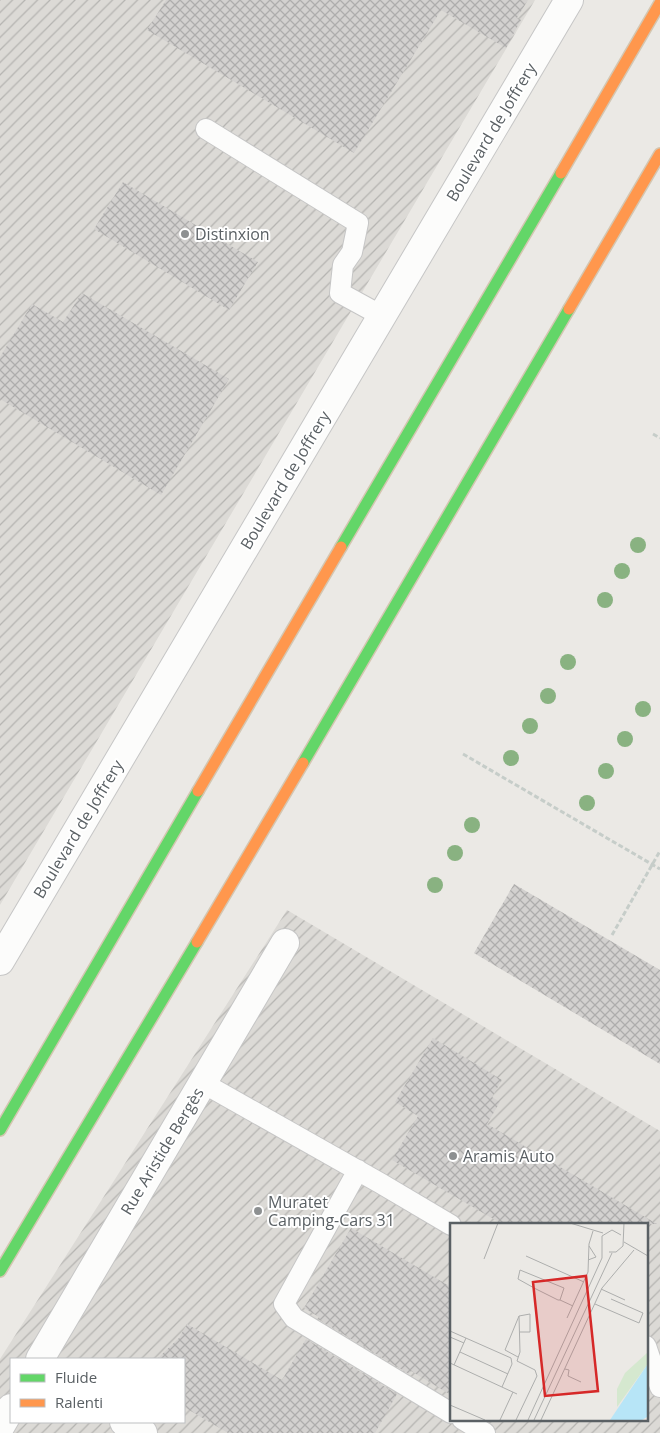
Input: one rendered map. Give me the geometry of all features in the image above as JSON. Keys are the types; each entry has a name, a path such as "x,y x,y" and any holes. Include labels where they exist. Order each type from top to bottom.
{"main road":[{"path":"0,1130 660,3"},
{"path":"0,1271 227,892 660,154"}],"street":[{"name":"Boulevard de Joffrery","path":"0,961 569,0"},
{"name":"Rue Aristide Bergès","path":"41,1358 285,943"},
{"path":"0,1427 10,1410"},
{"path":"126,1423 144,1433"}],"lane":[{"path":"206,129 358,223 352,252 343,265 340,293 382,316"},
{"path":"203,1083 358,1170 450,1224"},
{"path":"358,1170 284,1304 294,1318 450,1412"},
{"path":"648,1352 660,1387"},
{"path":"464,1420 485,1433"}],"path":[{"path":"653,434 660,438"},
{"path":"463,754 660,869"},
{"path":"612,935 660,851"}],"shaded area":[{"path":"0,0 535,0 0,905"},
{"path":"287,910 660,1131 660,1433 0,1433 0,1359"}],"building":[{"path":"166,0 528,0 517,18 521,20 506,48 441,10 354,153 147,30"},
{"path":"123,182 258,262 229,310 94,229"},
{"path":"82,293 229,379 161,495 0,399 0,357 32,304 63,322"},
{"path":"514,884 660,970 660,1064 474,953"},
{"path":"433,1038 502,1080 492,1097 500,1102 487,1124 657,1224 500,1223 392,1160 418,1116 395,1102"},
{"path":"351,1228 450,1286 450,1394 411,1371 409,1374 318,1319 319,1317 304,1308"},
{"path":"187,1324 282,1380 306,1339 397,1394 375,1433 228,1433 185,1408 185,1358 158,1358 179,1338"}],"traffic: fast":[{"path":"341,547 561,173"},
{"path":"303,763 569,309"},
{"path":"0,1130 198,791"},
{"path":"0,1271 197,942"}],"traffic: slow":[{"path":"561,173 660,3"},
{"path":"569,309 660,154"},
{"path":"198,791 341,547"},
{"path":"197,942 303,763"}],"place":[{"name":"Distinxion","path":"185,234"},
{"name":"Aramis Auto","path":"453,1156"},
{"name":"Muratet Camping-Cars 31","path":"258,1211"}]}
